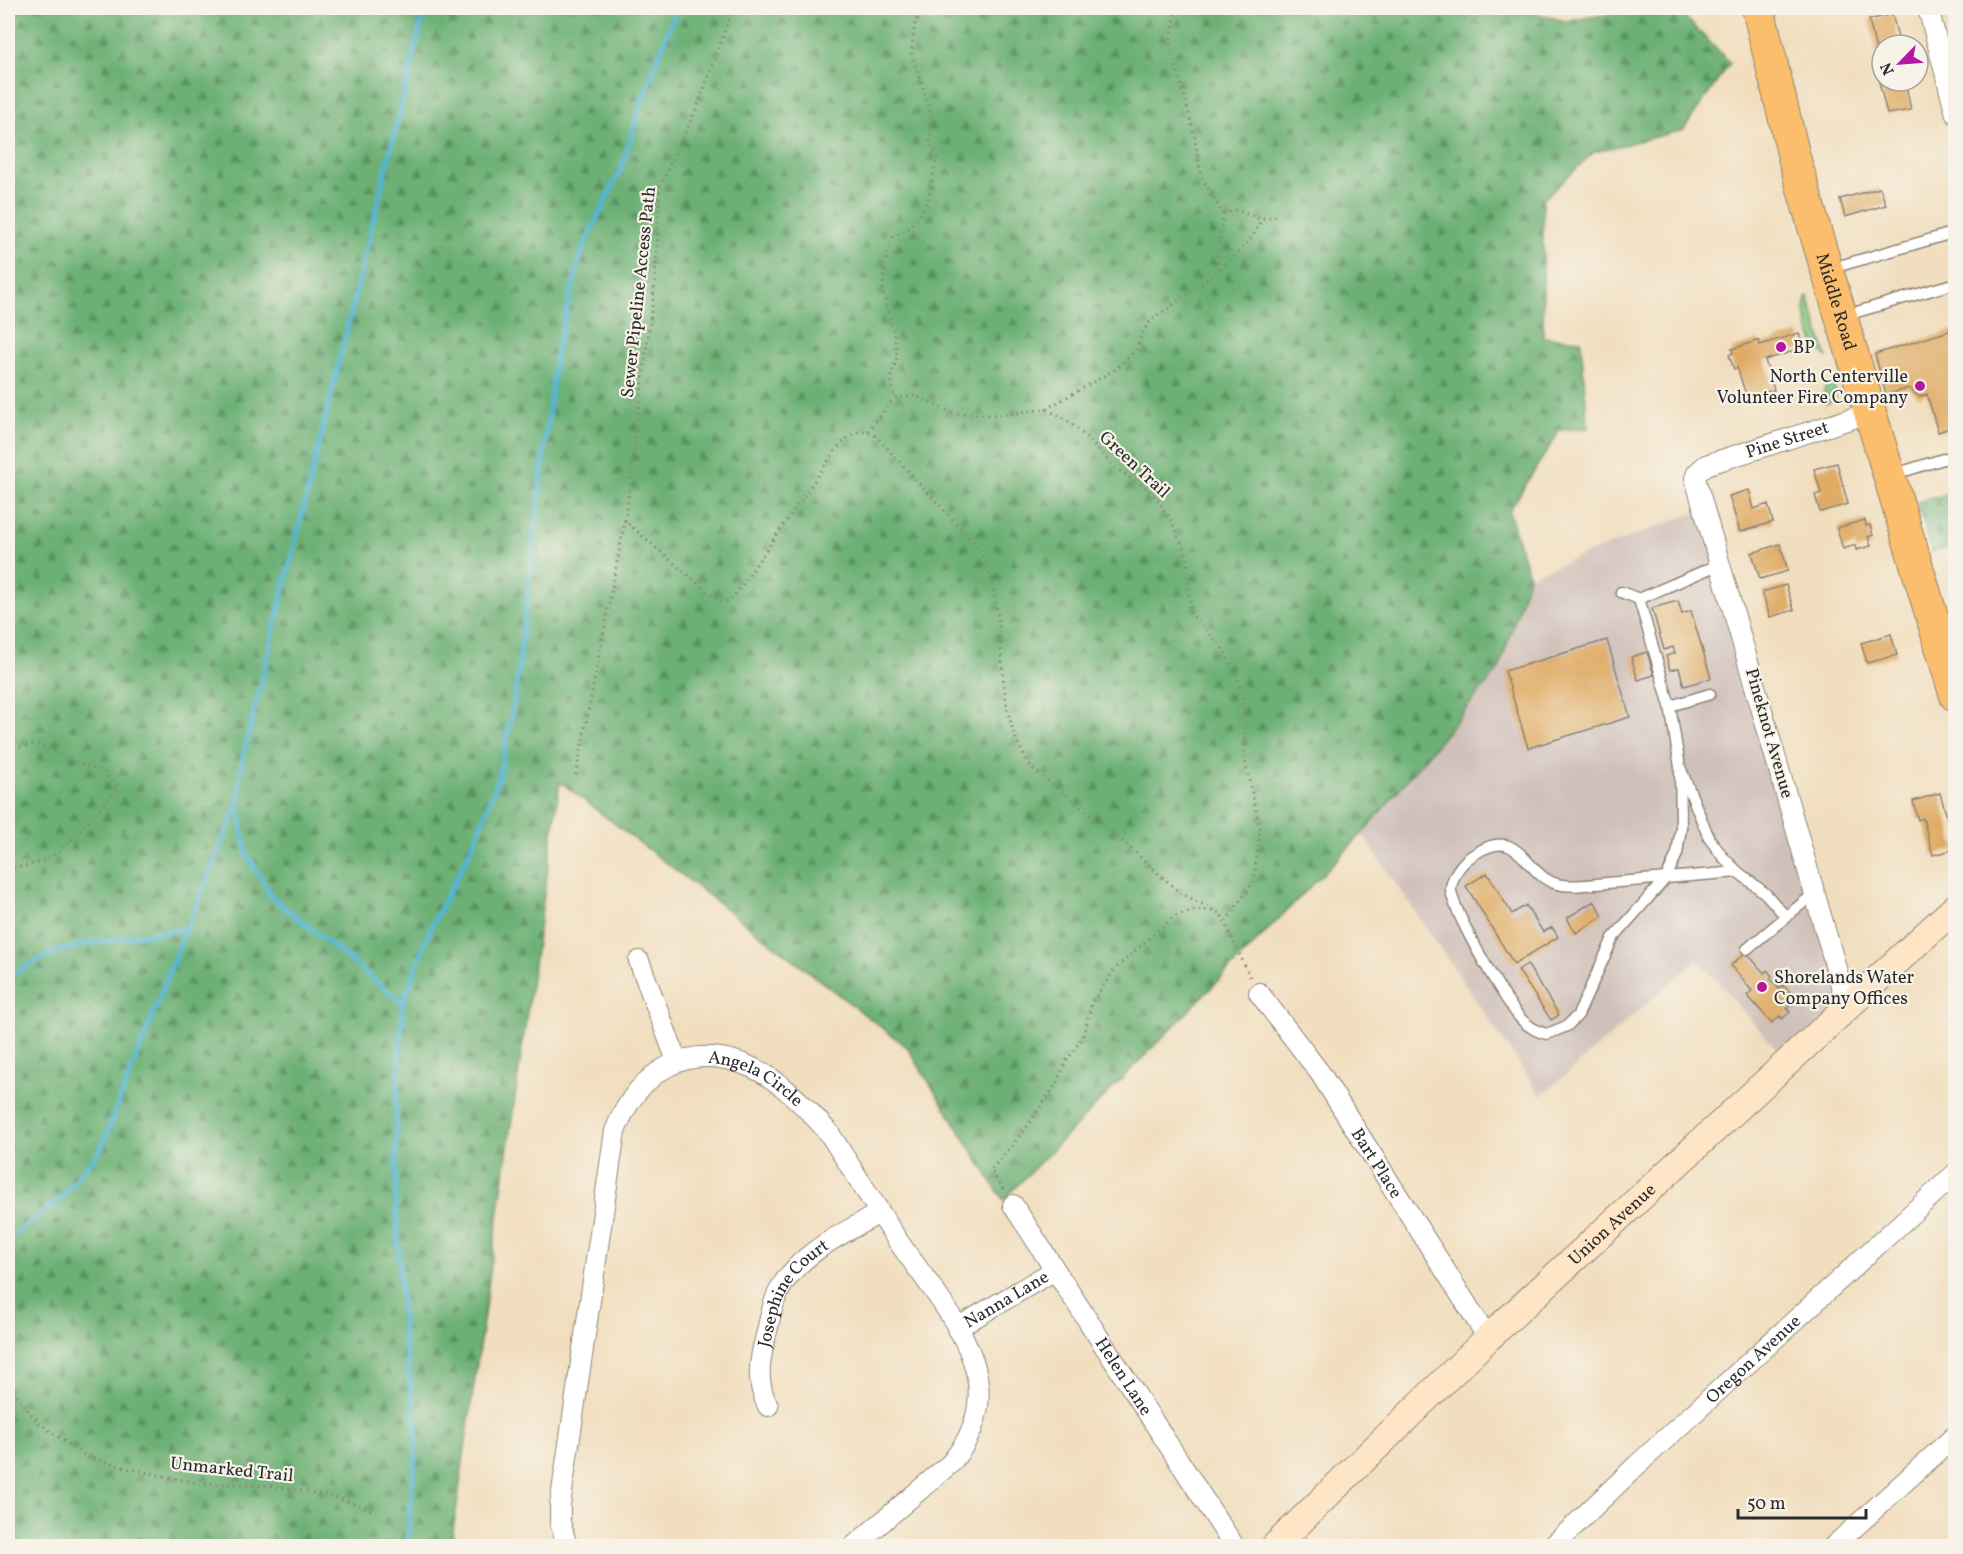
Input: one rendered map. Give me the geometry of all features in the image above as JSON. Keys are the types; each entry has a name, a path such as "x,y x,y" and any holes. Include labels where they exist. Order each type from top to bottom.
{"main road":[{"name":"Middle Road","path":"1758,8 1794,157 1826,270 1956,696"}],"street":[{"path":"1928,8 1956,114"},
{"name":"Pine Street","path":"1706,465 1869,413"},
{"name":"Pineknot Avenue","path":"1706,465 1697,473 1696,484 1816,892 1847,1006"},
{"name":"Union Avenue","path":"1275,1546 1488,1338 1956,907"},
{"path":"639,961 677,1061"},
{"name":"Bart Place","path":"1259,993 1320,1072 1488,1338"},
{"name":"Angela Circle","path":"567,1546 560,1522 560,1504 615,1131 635,1092 647,1079 677,1061 717,1058 739,1063 761,1073 810,1111 829,1133 957,1328 970,1353 978,1382 978,1412 964,1447 951,1463 854,1546"},
{"name":"Oregon Avenue","path":"1553,1546 1645,1457 1956,1173"},
{"name":"Helen Lane","path":"1013,1205 1234,1546"},
{"name":"Josephine Court","path":"768,1406 761,1393 760,1358 778,1293 789,1275 804,1260 880,1213"},
{"name":"Nanna Lane","path":"957,1328 1055,1270"},
{"path":"1834,1546 1956,1435"}],"lane":[{"path":"1826,270 1956,232"},
{"path":"1840,317 1956,282"},
{"path":"1889,476 1956,455"},
{"path":"1622,592 1639,599 1720,564"},
{"path":"1639,599 1670,706 1680,767 1681,827 1677,854 1666,878 1613,938 1578,1015 1568,1026 1547,1034 1530,1027 1516,1013 1466,928 1451,894 1451,887 1461,865 1478,851 1498,844 1515,848 1538,872 1558,885 1666,878 1738,872"},
{"path":"1670,706 1710,694"},
{"path":"1680,767 1709,838 1723,857 1766,894 1786,917"},
{"path":"1747,949 1816,892"}],"path":[{"name":"Sewer Pipeline Access Path","path":"576,775 625,521 656,282 659,192 697,108 733,8"},
{"path":"868,431 894,398 891,377 897,357 894,331 883,296 884,268 891,238 909,228 928,201 937,157 930,141 931,114 911,52 915,23 924,8"},
{"path":"1177,8 1170,42 1194,134 1201,176 1223,214 1216,272"},
{"path":"1223,214 1237,210 1260,219 1275,216"},
{"path":"894,398 916,396 953,413 999,415 1046,409 1118,368 1136,349 1151,320 1238,254 1259,226 1260,219"},
{"name":"Green Trail","path":"1046,409 1066,419 1086,436 1115,468 1145,487 1158,500 1187,556 1190,613 1221,645 1237,675 1246,724 1244,755 1260,829 1254,881 1226,921"},
{"path":"625,521 717,600 725,602 733,598 837,448 858,431 868,431 883,444 982,554 994,594 1004,687 1011,724 1016,741 1032,768 1119,838 1179,892 1217,910 1226,921 1259,993"},
{"path":"8,749 38,744 68,760 103,771 118,789 98,808 59,854 43,862 22,867 8,867"},
{"path":"1013,1205 991,1170 1024,1131 1055,1086 1066,1060 1083,1037 1092,1002 1115,969 1173,916 1195,910 1217,910"},
{"name":"Unmarked Trail","path":"8,1386 39,1423 85,1456 130,1469 198,1482 274,1486 335,1497 374,1511"}],"shaded area":[{"path":"1703,509 1848,1004 1787,1061 1698,959 1541,1096 1362,834 1498,669 1529,576"}],"green space":[{"path":"8,8 1515,8 1565,21 1647,8 1676,8 1730,63 1683,130 1594,152 1543,200 1543,337 1581,340 1588,428 1560,430 1509,511 1529,576 1499,669 1362,834 1003,1200 907,1047 560,782 451,1546 8,1546"},
{"path":"1808,297 1827,357 1817,346 1809,330 1805,312"},
{"path":"1835,382 1835,398 1826,404 1824,391 1827,385"},
{"path":"1955,492 1955,546 1932,552 1917,502"}],"building":[{"path":"1892,14 1897,33 1872,33 1869,20"},
{"path":"1882,93 1907,93 1911,110 1887,114"},
{"path":"1880,188 1886,205 1845,217 1840,199"},
{"name":"North Centerville Volunteer Fire Company","path":"1956,329 1956,426 1938,432 1927,394 1919,397 1909,388 1886,395 1875,354"},
{"path":"1799,333 1803,348 1765,360 1774,390 1747,398 1737,367 1734,369 1729,355 1733,353 1732,349 1759,340 1760,345"},
{"path":"1837,463 1848,504 1820,512 1815,495 1821,493 1814,469"},
{"path":"1749,490 1754,509 1768,504 1773,522 1740,532 1729,496"},
{"path":"1865,520 1866,526 1870,525 1873,535 1868,537 1871,546 1856,550 1855,545 1843,549 1837,528"},
{"path":"1780,544 1788,571 1760,579 1752,553"},
{"path":"1786,585 1794,610 1770,617 1762,592"},
{"path":"1678,601 1682,614 1691,611 1711,678 1684,686 1679,668 1670,670 1666,656 1675,653 1673,647 1664,650 1652,608"},
{"path":"1891,634 1897,655 1867,663 1861,643"},
{"path":"1607,640 1630,717 1528,748 1505,671"},
{"path":"1647,652 1654,675 1638,680 1631,657"},
{"path":"1940,793 1956,849 1933,855 1923,818 1918,820 1913,801"},
{"path":"1487,873 1512,914 1526,905 1543,932 1552,927 1558,937 1514,964 1466,886"},
{"path":"1594,901 1603,916 1576,933 1567,918"},
{"name":"Shorelands Water Company Offices","path":"1746,952 1764,973 1767,970 1779,989 1783,985 1794,996 1790,999 1793,1003 1787,1008 1790,1012 1782,1019 1780,1016 1772,1023 1747,995 1752,991 1731,965"},
{"path":"1527,964 1559,1015 1551,1020 1518,970"},
{"path":"1956,966 1956,981 1955,981 1951,967"}],"waterway":[{"path":"403,1003 272,897 246,852 238,806 242,761 425,8"},
{"path":"407,1546 417,1438 403,1331 396,1202 396,1108 403,1003 429,931 473,845 499,777 515,697 556,352 582,250 621,169 642,100 677,8"},
{"path":"8,1239 59,1200 101,1149 175,957 237,807"},
{"path":"8,978 28,965 71,948 117,938 187,929"}],"place":[{"name":"BP","path":"1781,347"},
{"name":"North Centerville Volunteer Fire Company","path":"1920,386"},
{"name":"Shorelands Water Company Offices","path":"1762,987"}]}
